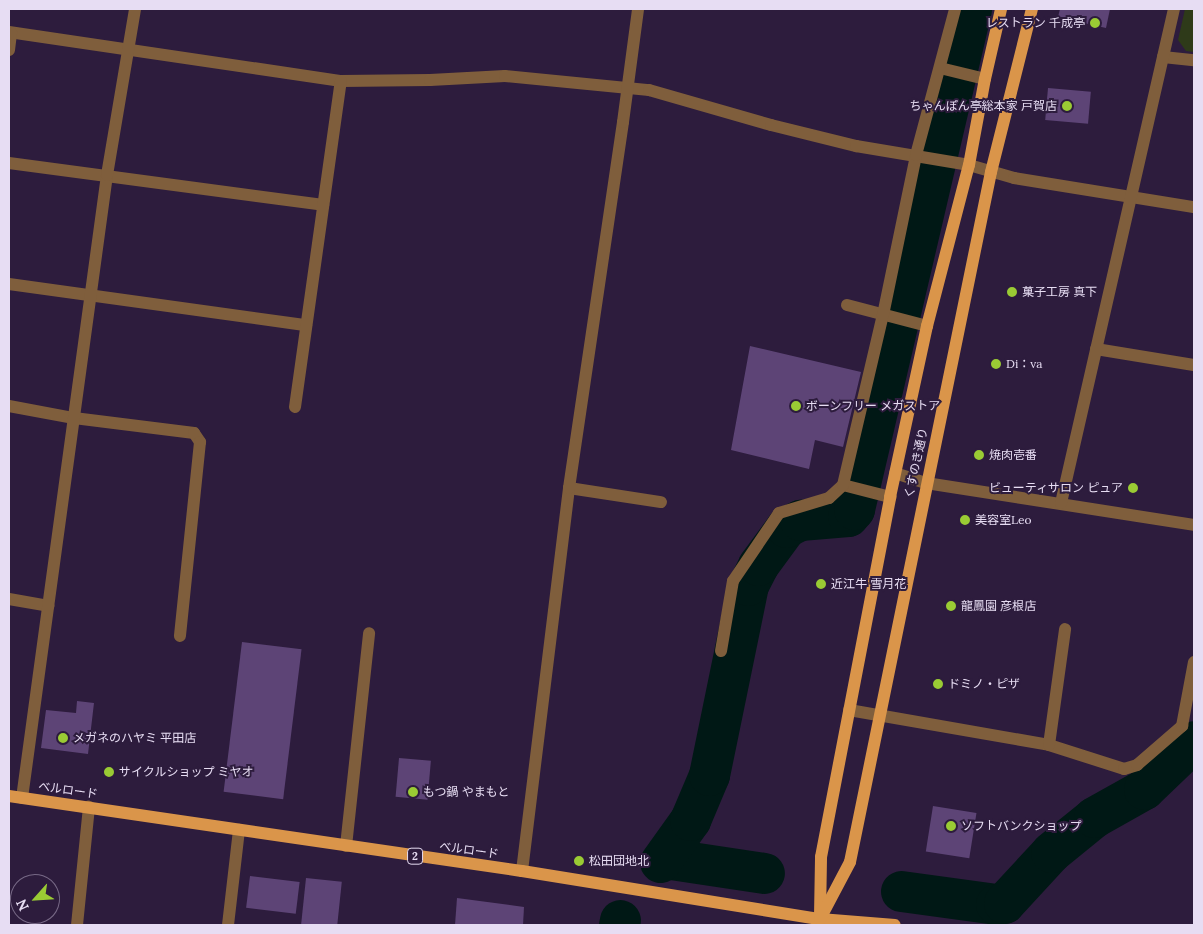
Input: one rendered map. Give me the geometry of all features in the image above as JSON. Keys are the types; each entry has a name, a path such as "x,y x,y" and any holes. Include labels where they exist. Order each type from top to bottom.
{"main road":[{"name":"くすのき通り","path":"819,922 821,857 890,497 927,326 969,165 985,79 1001,9"},
{"name":"くすのき通り","path":"819,922 850,862 991,172 1032,9"},
{"name":"ベルロード","path":"9,796 522,872 819,922 895,925"}],"street":[{"path":"22,798 107,175 135,9"},
{"path":"522,872 569,488 638,9"},
{"path":"721,651 733,581 779,513 829,498 844,485 887,315 922,156 944,69 955,9"},
{"path":"1061,502 1174,9"},
{"path":"9,50 10,33 341,80 430,80 505,76 627,87 649,90 771,125 856,146 947,160 991,172 1194,207"},
{"path":"1163,57 1194,60"},
{"path":"944,69 985,79"},
{"path":"295,406 341,80"},
{"path":"9,163 323,205"},
{"path":"9,284 306,326"},
{"path":"847,306 927,326"},
{"path":"1096,349 1194,365"},
{"path":"9,406 74,418 194,433 200,442 180,636"},
{"path":"896,473 926,483 1061,502 1194,525"},
{"path":"844,485 890,497"},
{"path":"569,488 661,502"},
{"path":"9,599 48,606"},
{"path":"1049,745 1065,629"},
{"path":"346,846 369,633"},
{"path":"849,710 1049,745 1124,769 1137,765 1182,726 1194,662"},
{"path":"78,925 89,807"},
{"path":"228,925 239,830"}],"green space":[{"path":"1185,9 1194,9 1194,52 1186,51 1178,40"}],"building":[{"name":"レストラン 千成亭","path":"1060,9 1110,9 1106,28 1058,17"},
{"name":"ちゃんぽん亭総本家 戸賀店","path":"1048,88 1091,92 1088,124 1045,120"},
{"name":"ボーンフリー メガストア","path":"750,346 861,372 843,447 815,440 809,469 731,450"},
{"path":"242,642 302,649 283,799 224,792"},
{"path":"77,701 94,703 88,754 41,748 46,710 76,713"},
{"path":"399,758 431,761 427,800 396,797"},
{"name":"ソフトバンクショップ","path":"933,806 976,813 969,858 926,851"},
{"path":"250,876 300,882 296,914 246,908"},
{"path":"306,878 342,882 337,925 301,925"},
{"path":"457,898 524,907 523,925 455,925"}],"waterway":[{"path":"660,862 690,820 709,775 748,585 758,565 786,527 800,520 848,516 854,509 971,9"},
{"path":"901,891 996,904 1004,903 1051,852 1094,817 1144,789 1194,741"},
{"path":"664,858 764,873"},
{"path":"619,925 620,920"}],"place":[{"name":"レストラン 千成亭","path":"1095,23"},
{"name":"ちゃんぽん亭総本家 戸賀店","path":"1067,106"},
{"name":"菓子工房 真下","path":"1012,292"},
{"name":"Di：va","path":"996,364"},
{"name":"ボーンフリー メガストア","path":"796,406"},
{"name":"焼肉壱番","path":"979,455"},
{"name":"ビューティサロン ピュア","path":"1133,488"},
{"name":"美容室Leo","path":"965,520"},
{"name":"近江牛 雪月花","path":"821,584"},
{"name":"龍鳳園 彦根店","path":"951,606"},
{"name":"ドミノ・ピザ","path":"938,684"},
{"name":"メガネのハヤミ 平田店","path":"63,738"},
{"name":"サイクルショップ ミヤオ","path":"109,772"},
{"name":"もつ鍋 やまもと","path":"413,792"},
{"name":"ソフトバンクショップ","path":"951,826"},
{"name":"松田団地北","path":"579,861"}]}
